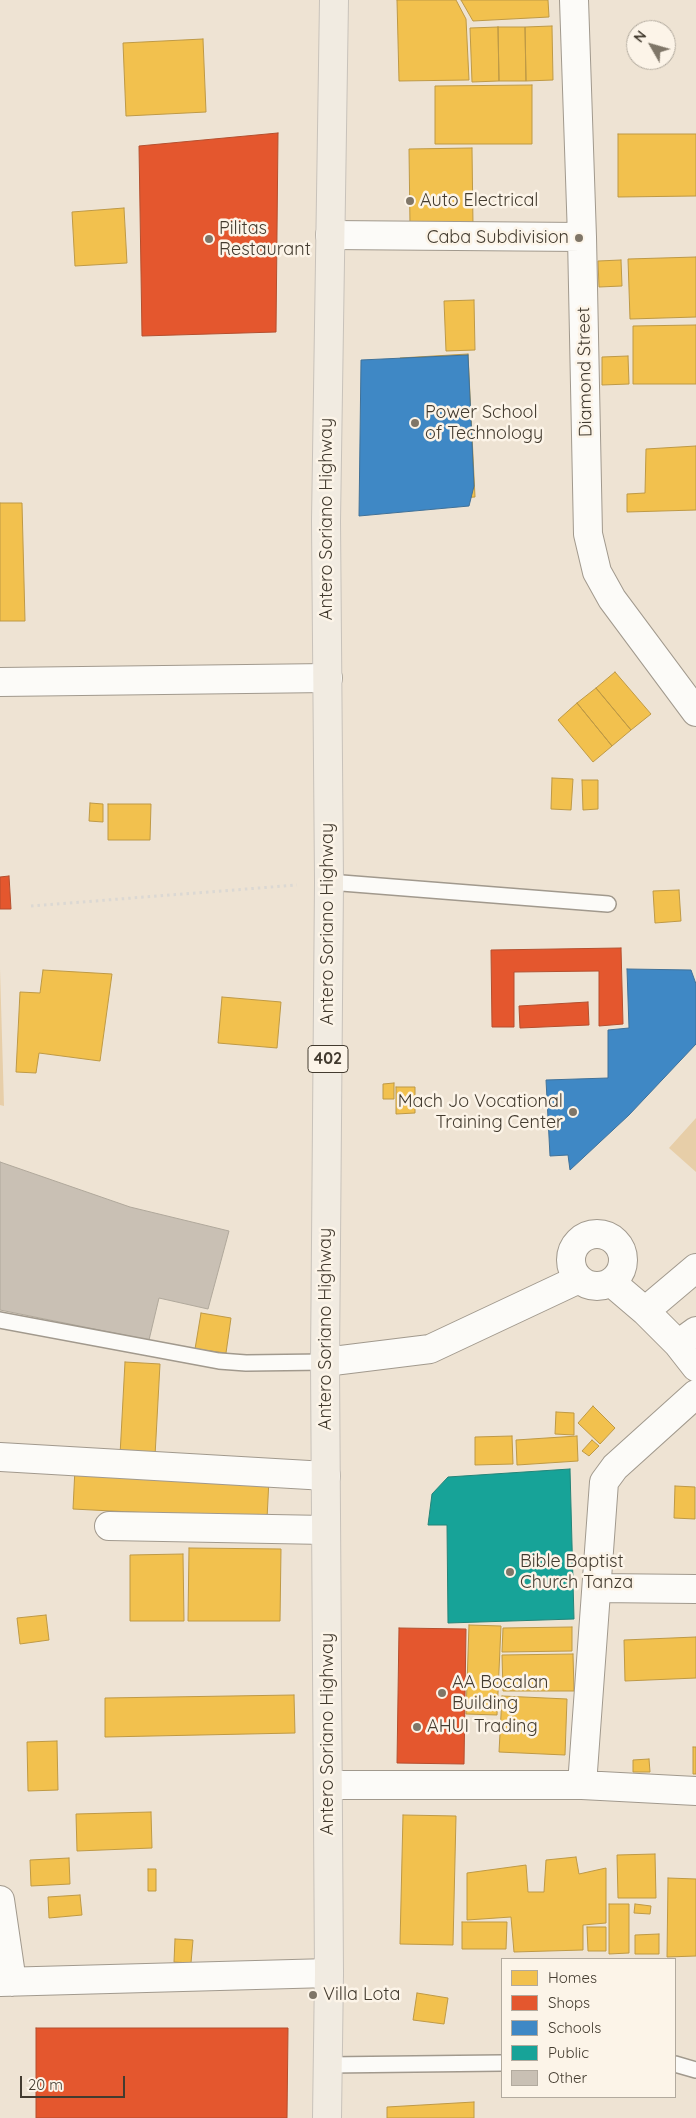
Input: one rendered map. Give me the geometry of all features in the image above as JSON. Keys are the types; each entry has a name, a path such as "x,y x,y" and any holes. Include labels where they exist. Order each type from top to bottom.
{"main road":[{"name":"Antero Soriano Highway","path":"327,2118 329,1973 325,1362 329,882 326,520 334,0"}],"street":[{"name":"Diamond Street","path":"574,0 582,237 588,534 597,572 612,599 696,712"},
{"path":"330,235 582,237"},
{"path":"0,682 328,678"},
{"path":"592,1234 604,1235 615,1241 622,1251 621,1268 611,1282 594,1285 579,1279 573,1270 571,1259 574,1248 581,1239 592,1234"},
{"path":"645,1311 696,1268"},
{"path":"325,1362 430,1349 579,1279"},
{"path":"611,1282 645,1311 687,1338 696,1367"},
{"path":"582,1786 604,1482 615,1467 696,1394"},
{"path":"0,1457 326,1476"},
{"path":"109,1526 326,1530"},
{"path":"597,1588 696,1589"},
{"path":"328,1785 582,1786 696,1791"},
{"path":"0,1900 6,1982 329,1973"}],"lane":[{"path":"329,882 608,904"},
{"path":"0,1320 219,1361 246,1363 325,1362"},
{"path":"328,2065 501,2063"},
{"path":"676,2064 696,2070"}],"path":[{"path":"31,906 329,882"}],"shaded area":[{"path":"0,969 4,1106 0,1105"},
{"path":"696,1118 696,1172 669,1148"}],"building: Homes":[{"path":"397,0 456,0 466,19 469,80 399,81"},
{"path":"461,0 548,0 549,17 473,21"},
{"path":"552,26 553,80 526,81 525,27"},
{"path":"498,27 525,27 526,81 499,81"},
{"path":"498,27 499,81 472,82 470,28"},
{"path":"203,39 206,112 126,116 123,43"},
{"path":"532,85 532,144 435,144 435,86"},
{"path":"618,134 696,134 696,196 618,197"},
{"path":"472,148 473,225 410,226 409,149"},
{"path":"124,208 127,263 75,266 72,212"},
{"path":"696,257 696,317 630,319 628,259"},
{"path":"621,260 622,286 599,287 598,261"},
{"path":"474,300 475,350 446,351 444,301"},
{"path":"696,325 696,384 633,384 633,326"},
{"path":"468,354 475,497 406,501 400,358"},
{"path":"628,356 629,384 602,385 602,357"},
{"path":"696,446 696,510 627,512 627,494 645,493 646,449"},
{"path":"0,503 22,503 25,621 0,621"},
{"path":"615,672 651,714 631,730 596,688"},
{"path":"596,688 631,730 612,746 577,703"},
{"path":"577,703 612,746 593,762 558,720"},
{"path":"552,778 573,779 571,810 551,809"},
{"path":"582,780 598,780 598,809 583,810"},
{"path":"90,803 103,804 103,822 89,821"},
{"path":"108,804 151,804 150,840 108,840"},
{"path":"679,890 681,921 655,923 653,891"},
{"path":"43,970 112,974 100,1061 39,1053 36,1073 16,1072 20,992 40,993"},
{"path":"222,997 281,1002 277,1048 218,1043"},
{"path":"394,1083 394,1099 383,1099 383,1084"},
{"path":"396,1087 415,1087 415,1113 396,1114"},
{"path":"201,1313 231,1318 226,1353 195,1349"},
{"path":"125,1362 160,1364 155,1456 120,1455"},
{"path":"593,1406 615,1428 600,1444 578,1423"},
{"path":"556,1412 574,1413 574,1435 555,1434"},
{"path":"512,1436 513,1464 475,1465 475,1437"},
{"path":"577,1436 578,1461 517,1465 516,1440"},
{"path":"592,1440 599,1446 589,1456 582,1451"},
{"path":"75,1468 269,1479 267,1519 73,1509"},
{"path":"675,1486 695,1487 695,1519 674,1518"},
{"path":"189,1548 281,1549 280,1621 188,1621"},
{"path":"183,1554 184,1621 130,1621 130,1555"},
{"path":"46,1615 49,1640 20,1644 17,1618"},
{"path":"469,1625 501,1626 497,1715 466,1714"},
{"path":"572,1627 572,1651 502,1652 503,1628"},
{"path":"696,1637 696,1678 625,1681 624,1640"},
{"path":"573,1654 574,1691 503,1691 502,1655"},
{"path":"294,1695 295,1733 105,1737 105,1698"},
{"path":"502,1696 567,1699 565,1755 499,1752"},
{"path":"57,1741 58,1790 28,1791 27,1742"},
{"path":"693,1747 696,1747 696,1774 693,1774"},
{"path":"649,1759 650,1772 633,1772 633,1760"},
{"path":"151,1812 152,1848 77,1851 76,1814"},
{"path":"403,1815 456,1816 453,1945 400,1944"},
{"path":"655,1854 656,1898 618,1898 617,1855"},
{"path":"576,1857 579,1874 606,1868 606,1923 583,1925 583,1950 514,1952 511,1917 467,1920 467,1873 526,1865 528,1892 544,1892 546,1860"},
{"path":"69,1858 70,1884 31,1886 30,1860"},
{"path":"148,1869 156,1869 156,1891 148,1891"},
{"path":"668,1878 696,1879 696,1956 667,1957"},
{"path":"80,1895 82,1915 49,1918 48,1897"},
{"path":"609,1904 629,1904 629,1953 609,1954"},
{"path":"635,1904 651,1906 650,1914 634,1913"},
{"path":"462,1922 507,1922 506,1949 462,1949"},
{"path":"587,1927 606,1927 606,1951 588,1951"},
{"path":"659,1934 659,1954 635,1954 635,1935"},
{"path":"175,1939 193,1940 191,1963 174,1962"},
{"path":"417,1993 448,1998 444,2024 413,2020"},
{"path":"474,2102 474,2118 387,2118 387,2107"}],"building: Shops":[{"name":"Pilitas Restaurant","path":"278,133 276,332 142,336 139,146"},
{"path":"9,876 11,909 0,909 0,877"},
{"path":"621,948 623,1024 599,1026 599,971 514,972 514,1027 492,1027 491,950"},
{"path":"588,1002 589,1025 520,1028 519,1006"},
{"path":"399,1628 466,1629 464,1764 397,1763"},
{"path":"36,2028 288,2028 287,2118 36,2118"}],"building: Schools":[{"name":"Power School of Technology","path":"468,355 474,486 469,506 359,516 361,360"},
{"path":"627,969 691,970 696,984 696,1044 629,1115 570,1170 568,1155 550,1156 546,1080 608,1078 608,1030 629,1028"}],"building: Public":[{"name":"Bible Baptist Church Tanza","path":"570,1469 574,1619 448,1623 447,1525 428,1525 432,1494 448,1477"}],"building: Other":[{"path":"0,1162 130,1207 229,1231 208,1309 159,1298 149,1340 0,1310"}],"place":[{"name":"Auto Electrical","path":"410,201"},
{"name":"Caba Subdivision","path":"579,238"},
{"name":"Pilitas Restaurant","path":"209,239"},
{"name":"Power School of Technology","path":"415,423"},
{"name":"Mach Jo Vocational Training Center","path":"573,1112"},
{"name":"Bible Baptist Church Tanza","path":"510,1572"},
{"name":"AA Bocalan Building","path":"442,1693"},
{"name":"AHUI Trading","path":"417,1727"},
{"name":"Villa Lota","path":"313,1995"}]}
